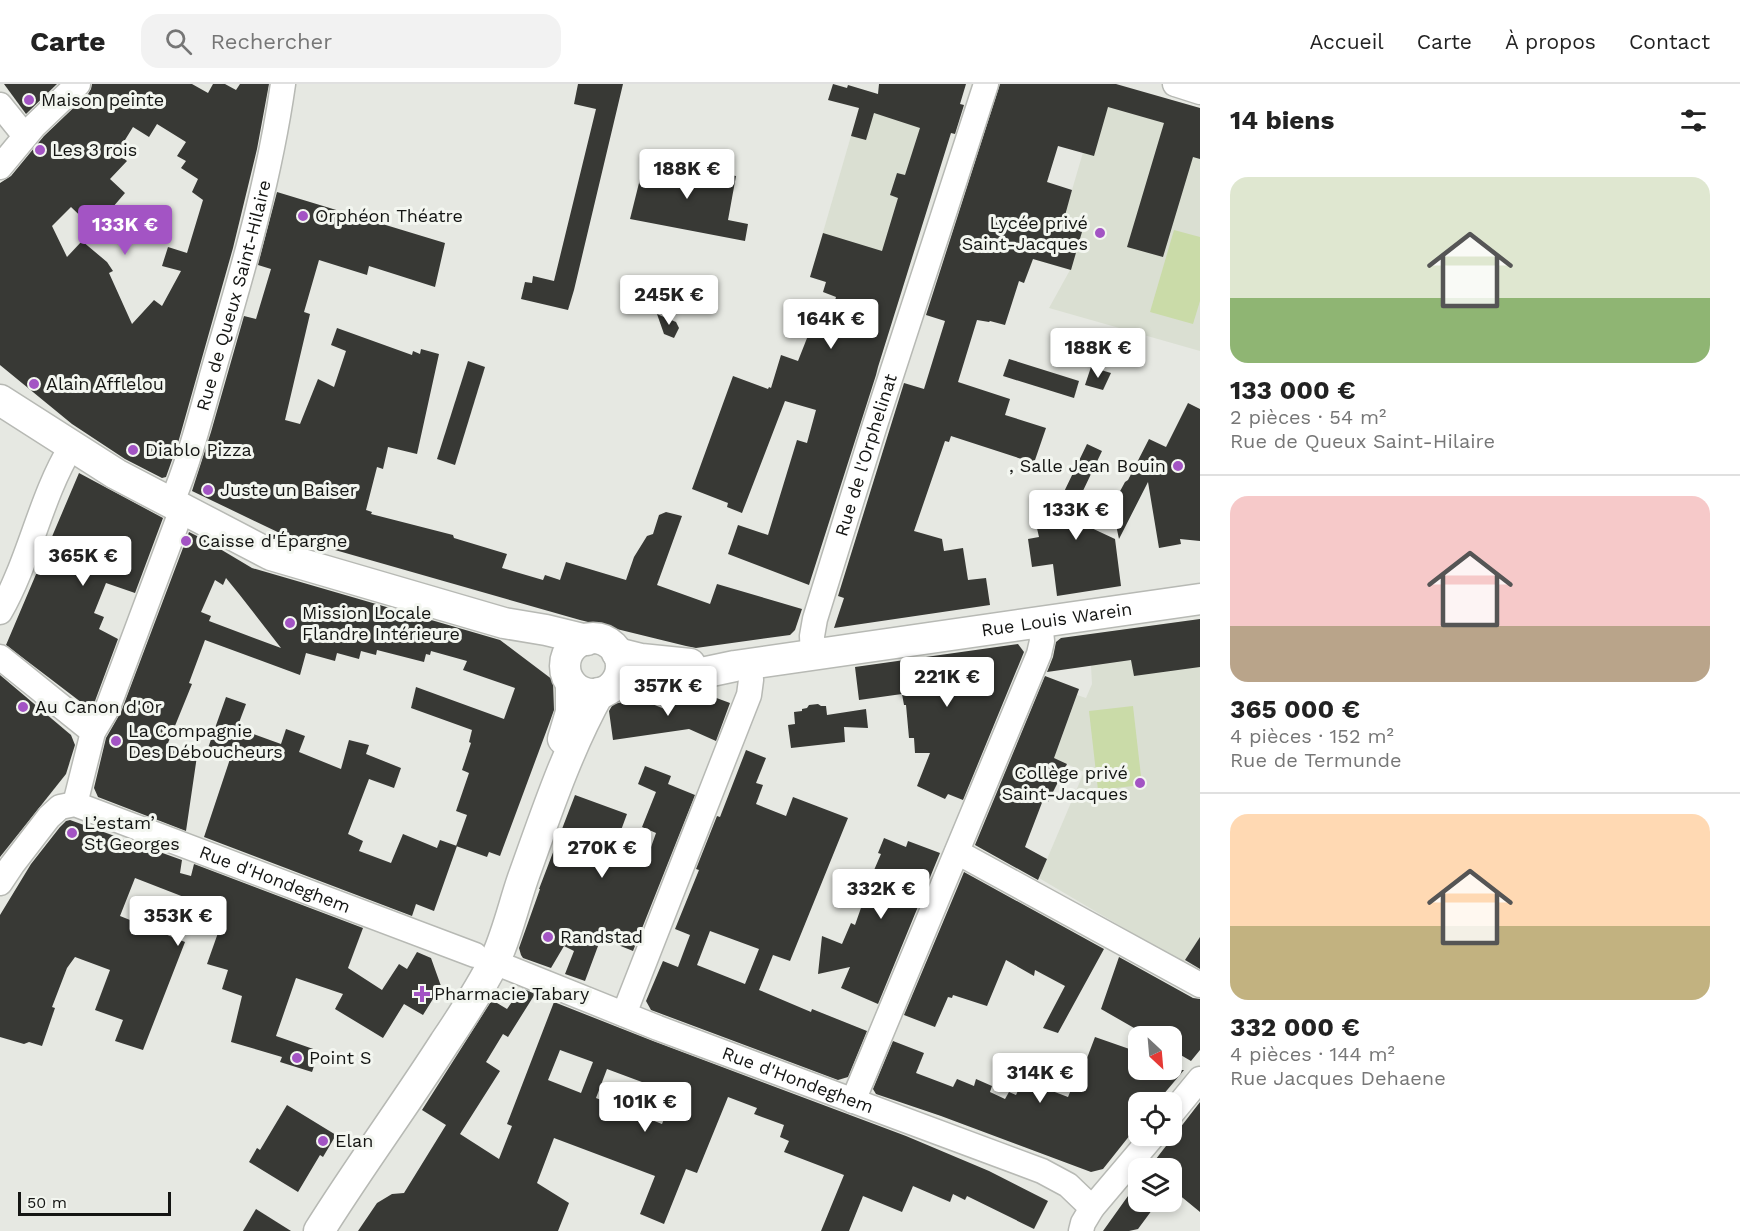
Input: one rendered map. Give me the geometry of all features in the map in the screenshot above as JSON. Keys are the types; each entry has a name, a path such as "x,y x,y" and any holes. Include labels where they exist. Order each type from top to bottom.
{"main road":[{"path":"0,400 116,474 176,507 282,559 504,623 604,641 617,653 620,660 620,671 616,681 605,690 587,716 522,881 503,942 484,958 456,990 400,1083 356,1172 319,1231"},
{"name":"Rue Louis Warein","path":"605,690 625,683 673,678 743,665 1200,599"},
{"path":"504,623 535,641 584,692 605,690"},
{"path":"484,958 500,901 563,738 570,712 568,655 572,648 587,639"},
{"name":"Rue Louis Warein","path":"617,653 660,661 743,665"}],"street":[{"path":"0,168 25,136 78,84"},
{"name":"Rue de Queux Saint-Hilaire","path":"75,804 93,732 108,707 176,507 269,167 283,84"},
{"name":"Rue de l'Orphelinat","path":"813,656 812,636 815,619 875,425 986,84"},
{"path":"1175,84 1200,92"},
{"path":"0,105 25,136"},
{"path":"0,612 71,447"},
{"path":"853,1101 1039,654 1042,641 1040,622"},
{"path":"0,657 93,732"},
{"path":"624,1014 749,695 752,680 743,665"},
{"path":"4,869 54,811 65,805 75,804"},
{"name":"Rue d'Hondeghem","path":"75,804 1053,1176 1068,1185 1092,1208"},
{"path":"957,852 1200,985"},
{"path":"1182,1101 1200,1079"},
{"path":"1081,1231 1092,1208 1145,1146"}],"shaded area":[{"name":"Lycée privé Saint-Jacques","path":"1103,84 1200,108 1200,351 1049,308 1070,270 1033,259 1024,283 1014,279 1067,207"},
{"path":"860,105 955,119 897,305 810,277"},
{"name":"Collège privé Saint-Jacques","path":"1200,619 1200,938 1183,963 1039,878 1084,772 1054,758 1077,695 1086,698 1092,684 1086,635"}],"green space":[{"path":"1174,230 1200,237 1200,301 1193,324 1150,312"},
{"path":"1133,706 1142,785 1098,790 1089,711"}],"building":[{"path":"4,84 57,84 26,114"},
{"path":"92,84 192,84 208,93 213,84 225,84 236,90 240,84 269,84 257,149 233,248 178,443 166,477 162,478 125,459 72,424 0,365 0,183 11,176 44,136 91,89","holes":["157,124 186,142 177,156 186,161 181,168 198,179 192,192 203,200 187,253 168,247 162,266 181,271 162,306 154,300 132,324 109,273 113,271 107,262 82,241 67,257 52,226 71,207 94,229 125,193 110,179 127,161 117,153 133,127 149,137"]},
{"path":"578,84 623,84 568,310 521,299 525,282 532,283 533,276 554,281 596,109 574,104"},
{"path":"833,84 847,88 848,85 878,94 879,84 966,84 960,104 964,105 955,134 951,133 809,585 728,554 738,525 768,535 797,440 807,443 816,410 785,401 742,513 727,507 728,503 692,489 733,376 768,389 771,388 781,355 798,361 809,333 824,338 836,297 823,292 826,282 810,277 823,233 882,251 898,198 890,195 897,173 905,175 920,128 874,113 866,140 851,136 859,108 828,100"},
{"path":"1000,84 1116,84 1200,108 1200,159 1193,157 1163,257 1127,247 1164,123 1108,107 1094,156 1058,146 1047,182 1072,190 1064,219 1084,225 1071,270 1033,259 1024,283 1019,281 1005,325 977,320 958,382 1010,399 1005,415 1046,428 1034,463 951,436 949,442 945,441 914,531 942,539 944,551 963,548 968,580 986,578 990,605 834,628 844,598 838,596 904,383 924,389 945,321 926,315"},
{"path":"645,159 736,176 728,220 748,224 745,241 630,219"},
{"path":"277,192 445,243 435,287 369,266 367,275 319,260 304,312 310,314 285,420 300,424 318,379 334,387 346,351 331,345 337,328 412,355 413,351 420,354 421,349 439,354 417,454 388,447 383,469 377,467 366,510 372,512 371,514 453,535 454,538 507,554 502,568 543,580 545,575 560,580 566,562 626,580 634,557 647,536 653,534 659,515 666,512 682,516 657,585 710,604 717,584 802,609 795,630 790,635 696,648 686,646 580,620 286,536 192,491 244,316 256,319 271,269 258,265"},
{"path":"657,314 676,322 679,328 674,338 664,334"},
{"path":"1009,359 1079,381 1074,398 1003,376"},
{"path":"468,361 485,367 455,465 437,459"},
{"path":"1091,367 1111,373 1103,390 1085,385"},
{"name":", Salle Jean Bouin","path":"1188,403 1200,409 1200,541 1180,539 1181,544 1159,548 1148,482 1119,539 1112,506 1149,439 1166,447"},
{"path":"1087,444 1102,451 1070,518 1115,539 1121,586 1057,596 1053,564 1032,567 1028,539 1039,537 1036,524 1049,523"},
{"path":"79,473 163,518 135,593 106,583 94,613 104,617 99,629 118,639 90,709 6,645"},
{"path":"189,532 252,568 500,640 553,680 554,710 500,856 489,852 487,857 456,846 467,815 456,811 469,773 462,770 471,743 469,742 472,730 411,708 416,687 504,719 515,688 463,670 467,661 431,651 430,655 426,654 424,662 377,650 376,655 361,651 359,659 337,653 335,661 306,653 300,675 205,640 189,683 192,684 166,748 197,756 186,831 98,797 94,788 106,738 121,712","holes":["226,578 281,648 209,621 211,616 201,612 215,580 223,585"]},
{"path":"1200,619 1200,667 1134,676 1131,660 1047,672 1056,642 1061,638"},
{"path":"1018,644 1024,652 963,800 948,794 945,799 917,786 930,753 915,753 914,738 909,738 906,705 904,705 902,694 859,700 855,667"},
{"path":"0,675 71,735 75,745 66,774 0,857"},
{"path":"1045,676 1079,689 1054,758 1067,764 1048,802 1043,800 1025,847 1047,859 1038,880 975,845"},
{"path":"703,693 730,703 716,741 689,729 613,740 609,711 613,704 640,699 667,710 673,695 699,703"},
{"path":"226,697 246,704 237,728 281,744 286,729 305,736 299,752 341,769 349,740 369,745 366,754 401,768 394,788 369,779 348,834 363,841 359,851 391,863 403,834 437,848 440,840 457,846 434,911 416,904 412,916 204,837 231,756 208,748"},
{"path":"809,705 826,706 827,715 866,709 868,728 844,727 845,742 791,748 788,725 795,724 794,712 802,711"},
{"path":"746,750 766,758 756,783 763,785 756,804 786,816 793,797 848,818 790,961 773,955 759,990 811,1012 812,1009 867,1031 848,1077 838,1080 651,1010 646,1001 663,961 678,967 690,935 675,929 699,870 696,869 717,816 720,817","holes":["710,931 759,949 745,984 697,965"]},
{"path":"645,766 671,776 668,784 695,795 633,951 601,938 585,981 565,974 574,951 564,946 551,968 523,958 519,948 575,795 627,814 613,852 645,864 656,833 642,827 656,792 638,784"},
{"path":"70,820 182,860 180,873 191,876 194,864 363,928 348,968 382,990 399,964 407,969 417,952 431,958 441,986 423,1015 404,1004 383,1038 335,1009 343,994 296,978 276,1036 319,1051 312,1072 280,1062 282,1057 231,1042 242,996 222,989 228,970 207,964 225,913 135,878 120,916 185,942 143,1050 115,1041 123,1020 95,1010 110,970 75,957 67,968 52,1007 55,1008 42,1046 29,1042 24,1044 0,1037 0,915 31,864 60,827"},
{"path":"884,838 906,847 908,841 940,853 878,1004 841,988 850,967 818,974 822,936 842,944 851,923 855,925 868,884 881,854 878,853"},
{"path":"964,872 1104,949 1058,1033 1043,1028 1065,986 1035,970 1034,976 1006,960 987,1006 953,995 952,998 948,997 935,1027 904,1015"},
{"path":"1200,937 1200,969 1185,960"},
{"path":"1119,957 1193,998 1200,999 1200,1050 1191,1061 1182,1056 1182,1026 1131,1026 1101,1009"},
{"path":"522,988 535,994 508,1037 503,1034 486,1062 500,1071 460,1134 499,1159 512,1126 507,1124 554,1002 906,1136 989,1171 1048,1201 1034,1229 967,1196 965,1200 953,1194 950,1202 913,1186 902,1212 863,1196 849,1231 821,1231 844,1175 784,1152 789,1141 780,1137 784,1125 754,1114 757,1108 728,1097 697,1173 686,1169 664,1224 640,1214 655,1176 554,1138 537,1183 569,1203 558,1231 358,1231 377,1203 392,1194 404,1193 446,1125 422,1110 492,1000 507,1009","holes":["560,1050 593,1062 581,1093 548,1080","607,1069 674,1094 662,1124 596,1098"]},
{"path":"1095,1037 1128,1049 1128,1080 1176,1080 1165,1092 1128,1092 1128,1138 1103,1169 1091,1172 876,1094 873,1089 893,1041 924,1053 916,1073 953,1087 957,1079 974,1086 976,1079 992,1086 990,1092 1005,1099 1009,1092 1016,1095 1023,1080 1068,1097 1073,1085 1078,1082"},
{"path":"1200,1102 1200,1212 1182,1197 1182,1158 1157,1158 1166,1146 1182,1146 1182,1125"},
{"path":"287,1105 336,1135 323,1157 320,1155 298,1192 249,1162 257,1148 260,1150"},
{"path":"1128,1196 1128,1212 1151,1212 1138,1229 1103,1231"},
{"path":"256,1209 291,1231 243,1231"}],"place":[{"name":"Maison peinte","path":"29,100"},
{"name":"Les 3 rois","path":"40,150"},
{"name":"Orphéon Théatre","path":"303,216"},
{"name":"Lycée privé Saint-Jacques","path":"1100,233"},
{"name":"Alain Afflelou","path":"34,384"},
{"name":"Diablo Pizza","path":"133,450"},
{"name":", Salle Jean Bouin","path":"1178,466"},
{"name":"Juste un Baiser","path":"208,490"},
{"name":"Caisse d'Épargne","path":"186,541"},
{"name":"Mission Locale Flandre Intérieure","path":"290,623"},
{"name":"Au Canon d'Or","path":"23,707"},
{"name":"La Compagnie Des Déboucheurs","path":"116,741"},
{"name":"Collège privé Saint-Jacques","path":"1140,783"},
{"name":"L’estam’ St Georges","path":"72,833"},
{"name":"Randstad","path":"548,937"},
{"name":"Pharmacie Tabary","path":"422,994"},
{"name":"Point S","path":"297,1058"},
{"name":"Elan","path":"323,1141"}]}
